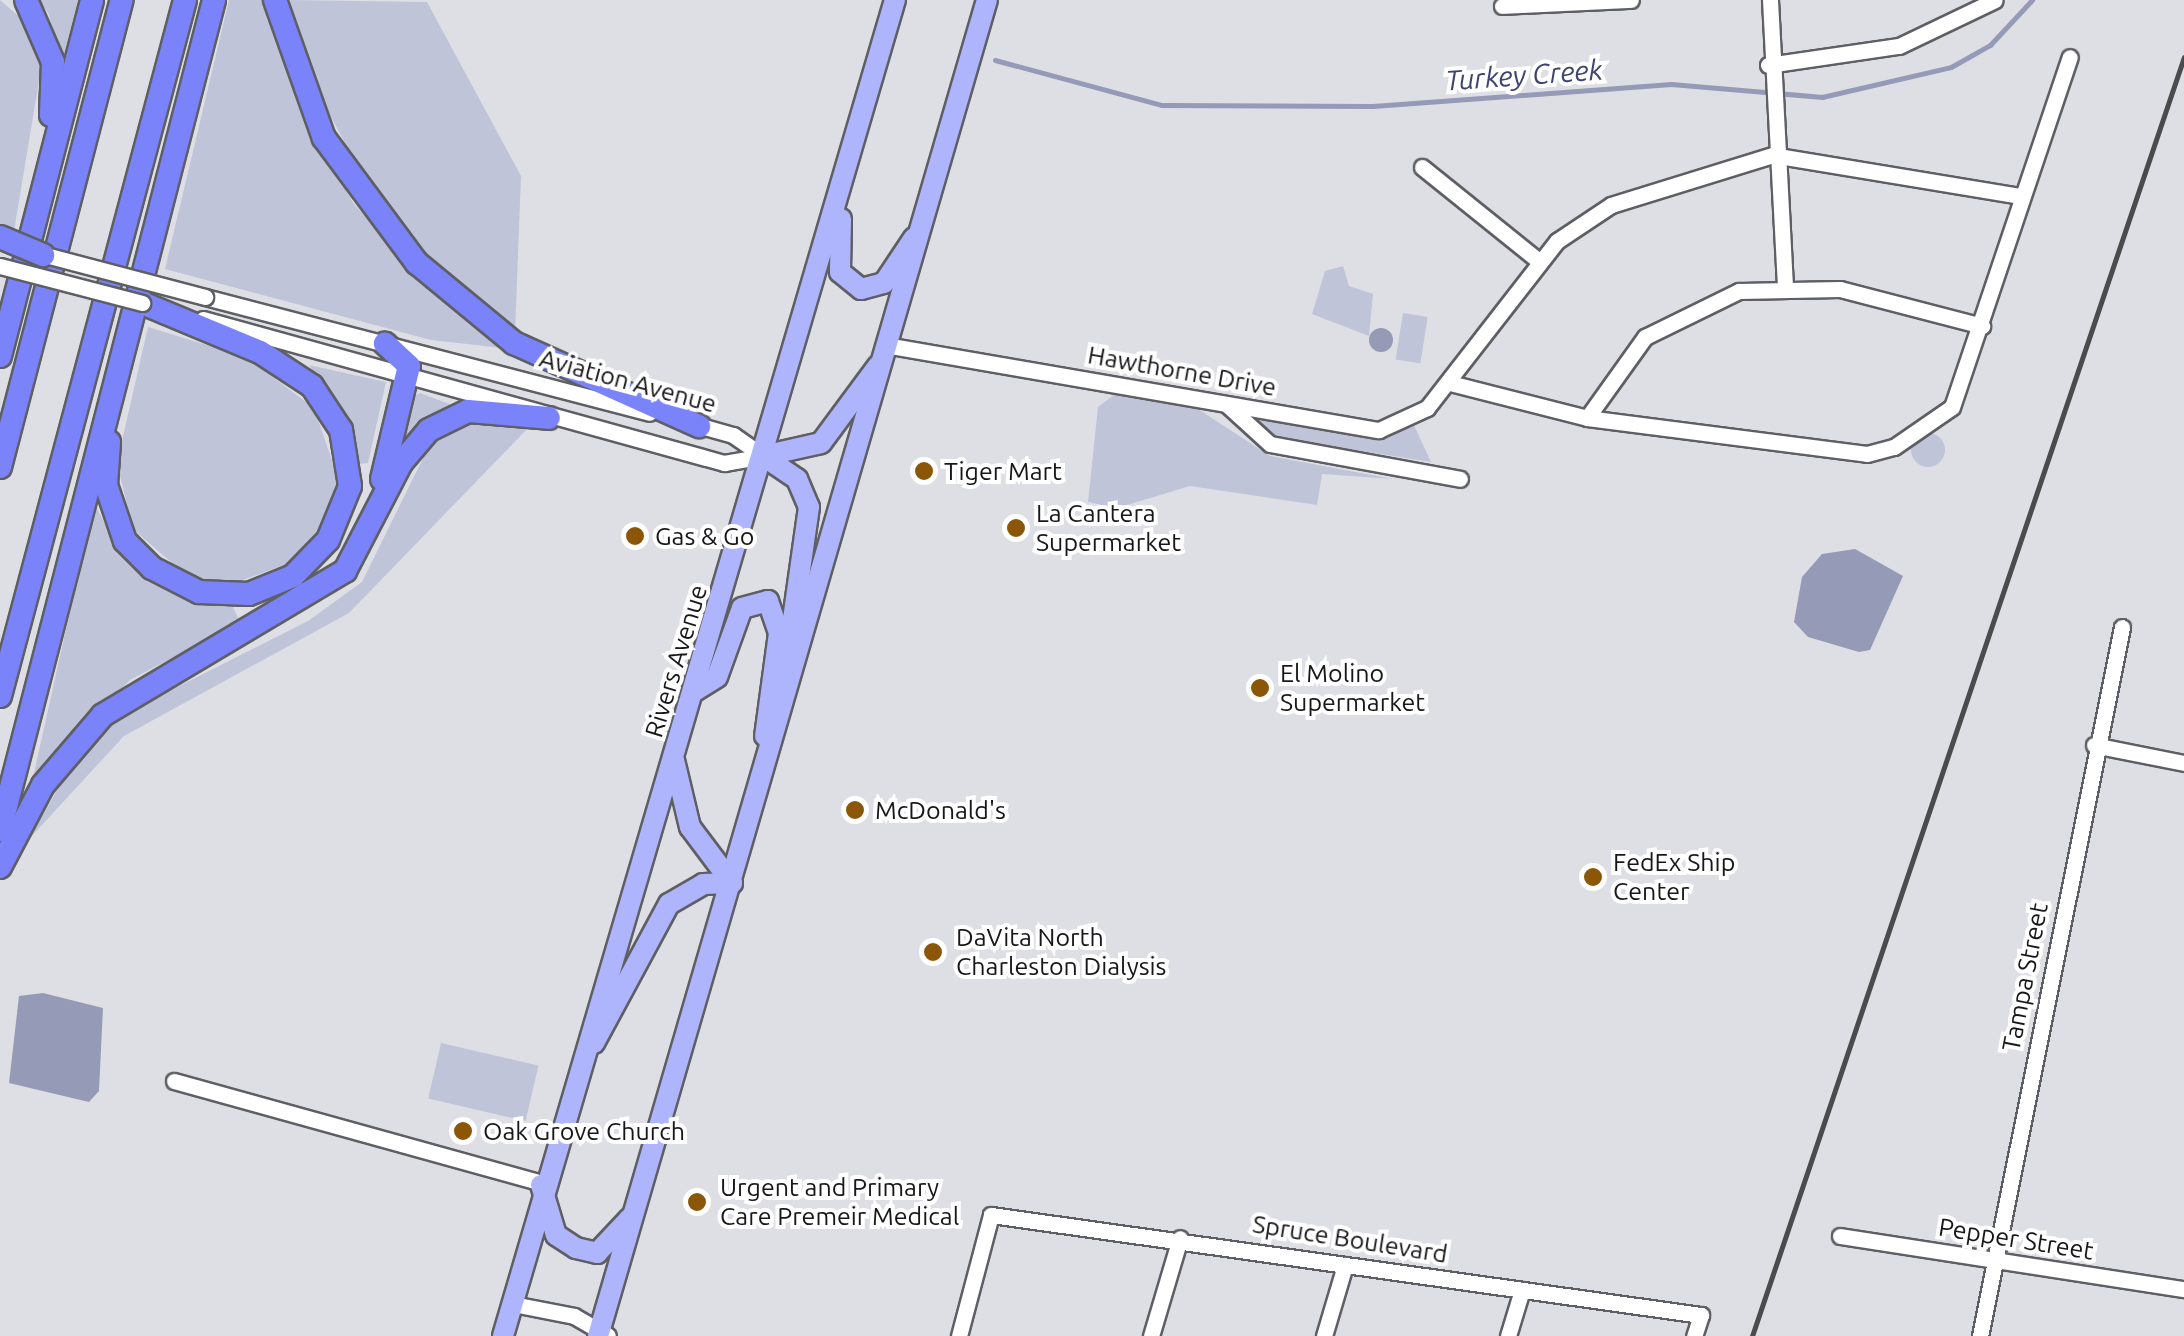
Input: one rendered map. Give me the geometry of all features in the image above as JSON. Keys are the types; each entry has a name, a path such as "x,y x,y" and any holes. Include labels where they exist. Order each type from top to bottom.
{"highway":[{"path":"26,0 54,62 33,229"},
{"path":"0,356 92,0"},
{"path":"0,467 122,0"},
{"path":"0,696 185,0"},
{"path":"0,830 214,0"},
{"path":"276,0 324,138 407,253 514,342 699,426"},
{"path":"0,240 43,255"},
{"path":"128,323 107,462 115,519 140,557 183,588 249,594 293,576 328,540 350,486 347,456 312,386 198,322 142,303"},
{"path":"370,527 408,373 403,354 386,344"},
{"path":"0,867 43,785 103,715 181,661 310,600 346,571 401,463 430,430 468,411 549,418"}],"main road":[{"name":"Rivers Avenue","path":"503,1336 541,1183 694,692 856,123 895,0"},
{"path":"602,1334 634,1213 891,346 987,0"},
{"path":"856,123 836,243 845,278 861,289 884,283 929,214"},
{"path":"762,456 829,436 891,346"},
{"path":"762,456 796,479 810,522 779,724"},
{"path":"694,692 717,676 742,608 772,604 779,634 756,802"},
{"path":"673,758 700,849 732,883"},
{"path":"571,1082 648,928 689,889 732,883"},
{"path":"541,1183 556,1235 576,1248 597,1252 634,1213"}],"street":[{"path":"1502,6 1631,0"},
{"path":"1770,0 1768,71 1785,284"},
{"path":"1768,71 1899,46 1994,0"},
{"path":"1450,383 1587,418 1867,454 1952,407 2070,57"},
{"name":"Hawthorne Drive","path":"891,346 1379,430 1400,425 1450,383 1540,262 1611,205 1773,155 2020,196"},
{"path":"1422,167 1540,262"},
{"name":"Aviation Avenue","path":"43,255 699,426 762,456"},
{"path":"0,266 142,303"},
{"path":"1587,418 1612,372 1658,328 1739,291 1785,284 1840,289 1982,326"},
{"name":"Aviation Avenue","path":"198,322 408,373 549,418 724,463 762,456"},
{"path":"1226,404 1270,444 1460,479"},
{"name":"Tampa Street","path":"1980,1336 2094,746 2122,627"},
{"path":"2094,746 2184,762"},
{"path":"174,1082 541,1183"},
{"name":"Spruce Boulevard","path":"959,1336 990,1216 1180,1238 1701,1315 1694,1336"},
{"name":"Pepper Street","path":"1840,1236 1996,1264 2184,1290"},
{"path":"1150,1336 1180,1238"},
{"path":"1324,1336 1345,1265"},
{"path":"1508,1336 1522,1290"},
{"path":"513,1304 602,1334"}],"shaded area":[{"path":"0,0 24,21 42,63 14,231 0,226"},
{"path":"39,0 78,0 63,59 48,13"},
{"path":"229,0 266,0 311,132 354,204 442,300 503,348 431,340 165,269"},
{"path":"289,0 427,2 521,176 515,332 417,249 365,180 310,78"},
{"path":"1343,266 1349,286 1373,294 1369,336 1312,314 1325,271"},
{"path":"1403,313 1428,317 1420,363 1396,359"},
{"path":"148,327 246,357 314,408 338,478 318,536 295,561 229,585 187,576 133,529 117,463"},
{"path":"1381,328 1393,340 1381,352 1369,340"},
{"path":"309,365 386,382 368,463 357,464 343,415"},
{"path":"420,393 455,406 401,445 414,396"},
{"path":"1115,394 1195,407 1270,456 1393,479 1322,474 1317,505 1190,486 1117,508 1088,502 1098,407"},
{"path":"485,417 532,424 349,613 124,736 29,839 68,771 114,719 308,621 362,582 430,444"},
{"path":"1251,418 1389,430 1413,423 1431,462 1279,438"},
{"path":"1928,433 1940,438 1945,450 1940,462 1928,467 1916,462 1911,450 1916,438"},
{"path":"94,503 115,543 151,581 192,601 231,603 240,622 130,680 32,782"},
{"path":"1855,549 1903,576 1870,650 1859,652 1808,637 1794,622 1802,577 1822,554"},
{"path":"43,993 103,1008 99,1091 89,1102 9,1083 19,996"},
{"path":"441,1043 538,1065 526,1121 428,1099"}],"waterway":[{"name":"Turkey Creek","path":"995,60 1162,105 1373,106 1671,84 1822,97 1951,67 1990,45 2032,0"}],"railway":[{"path":"1752,1336 2184,57"}],"place":[{"name":"Tiger Mart","path":"924,471"},
{"name":"La Cantera Supermarket","path":"1016,528"},
{"name":"Gas & Go","path":"635,536"},
{"name":"El Molino Supermarket","path":"1260,688"},
{"name":"McDonald's","path":"855,810"},
{"name":"FedEx Ship Center","path":"1593,877"},
{"name":"DaVita North Charleston Dialysis","path":"933,952"},
{"name":"Oak Grove Church","path":"463,1131"},
{"name":"Urgent and Primary Care Premeir Medical","path":"697,1202"}]}
